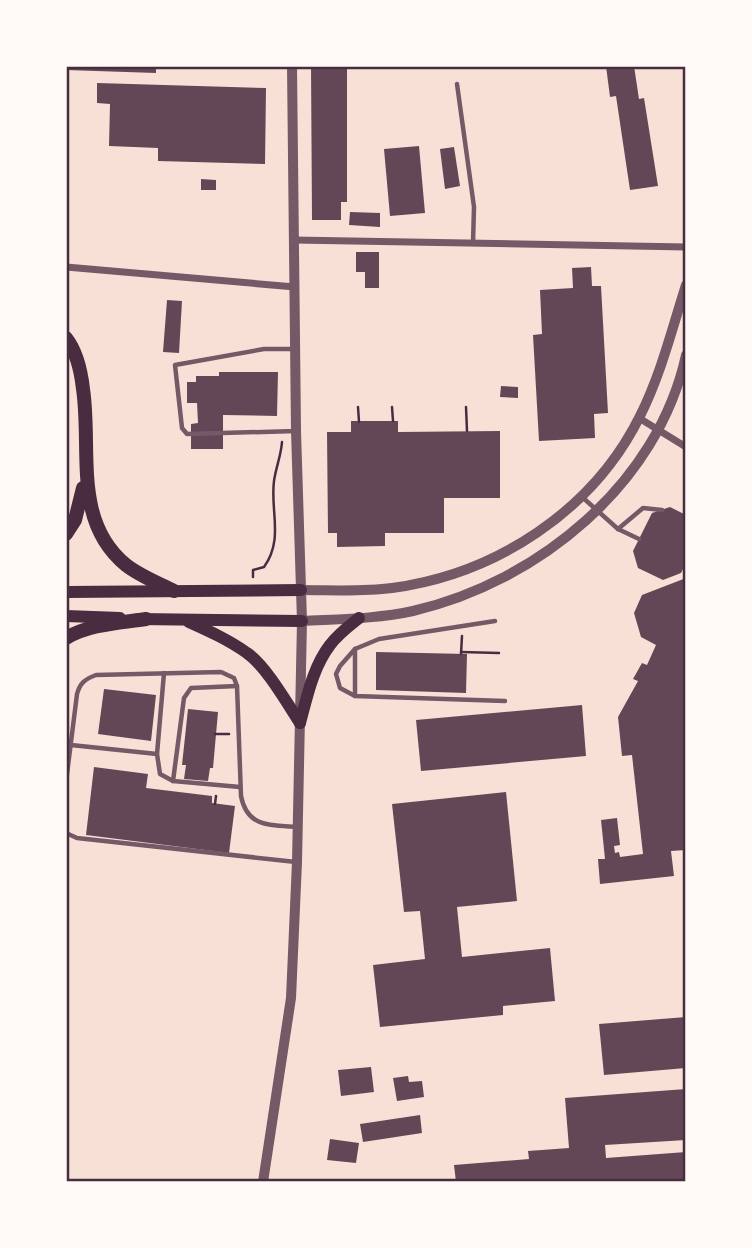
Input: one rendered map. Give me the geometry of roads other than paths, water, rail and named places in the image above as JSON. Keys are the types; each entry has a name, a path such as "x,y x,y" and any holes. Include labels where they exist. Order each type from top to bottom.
{"highway":[{"path":"66,338 80,369 86,406 89,503 100,536 126,565 174,591"},
{"path":"66,534 75,520 81,501 86,466"},
{"path":"66,638 75,632 146,619"}],"main road":[{"path":"66,592 302,590"},
{"path":"66,616 302,621"},
{"path":"300,723 314,675 325,652 339,634 359,618"},
{"path":"182,620 221,637 250,654 281,693 300,723"}],"street":[{"path":"263,1181 290,998 298,827 302,590 296,431 292,66"},
{"path":"294,240 685,247"},
{"path":"66,267 295,287"},
{"path":"302,590 392,588 452,575 504,553 550,523 581,496 604,469 639,418 653,387 685,285"},
{"path":"302,621 359,618 419,609 491,583 526,565 596,511 623,482 659,429 680,381 685,355"},
{"path":"639,418 685,447"}],"lane":[{"path":"457,84 474,207 473,244"},
{"path":"295,349 264,349 175,365 182,428 187,434 296,431"},
{"path":"581,496 618,529 639,539"},
{"path":"618,529 643,508 662,510"},
{"path":"495,621 379,639 355,649 336,674 340,688 355,696 505,701"},
{"path":"355,649 355,696"},
{"path":"66,782 77,694 87,678 96,675 221,672 234,678 237,686 244,809 251,817 269,824 298,827"},
{"path":"164,673 157,754 160,774 173,780 241,787"},
{"path":"173,780 186,692 191,688 237,686"},
{"path":"71,745 157,754"},
{"path":"66,833 77,838 297,862"}]}
